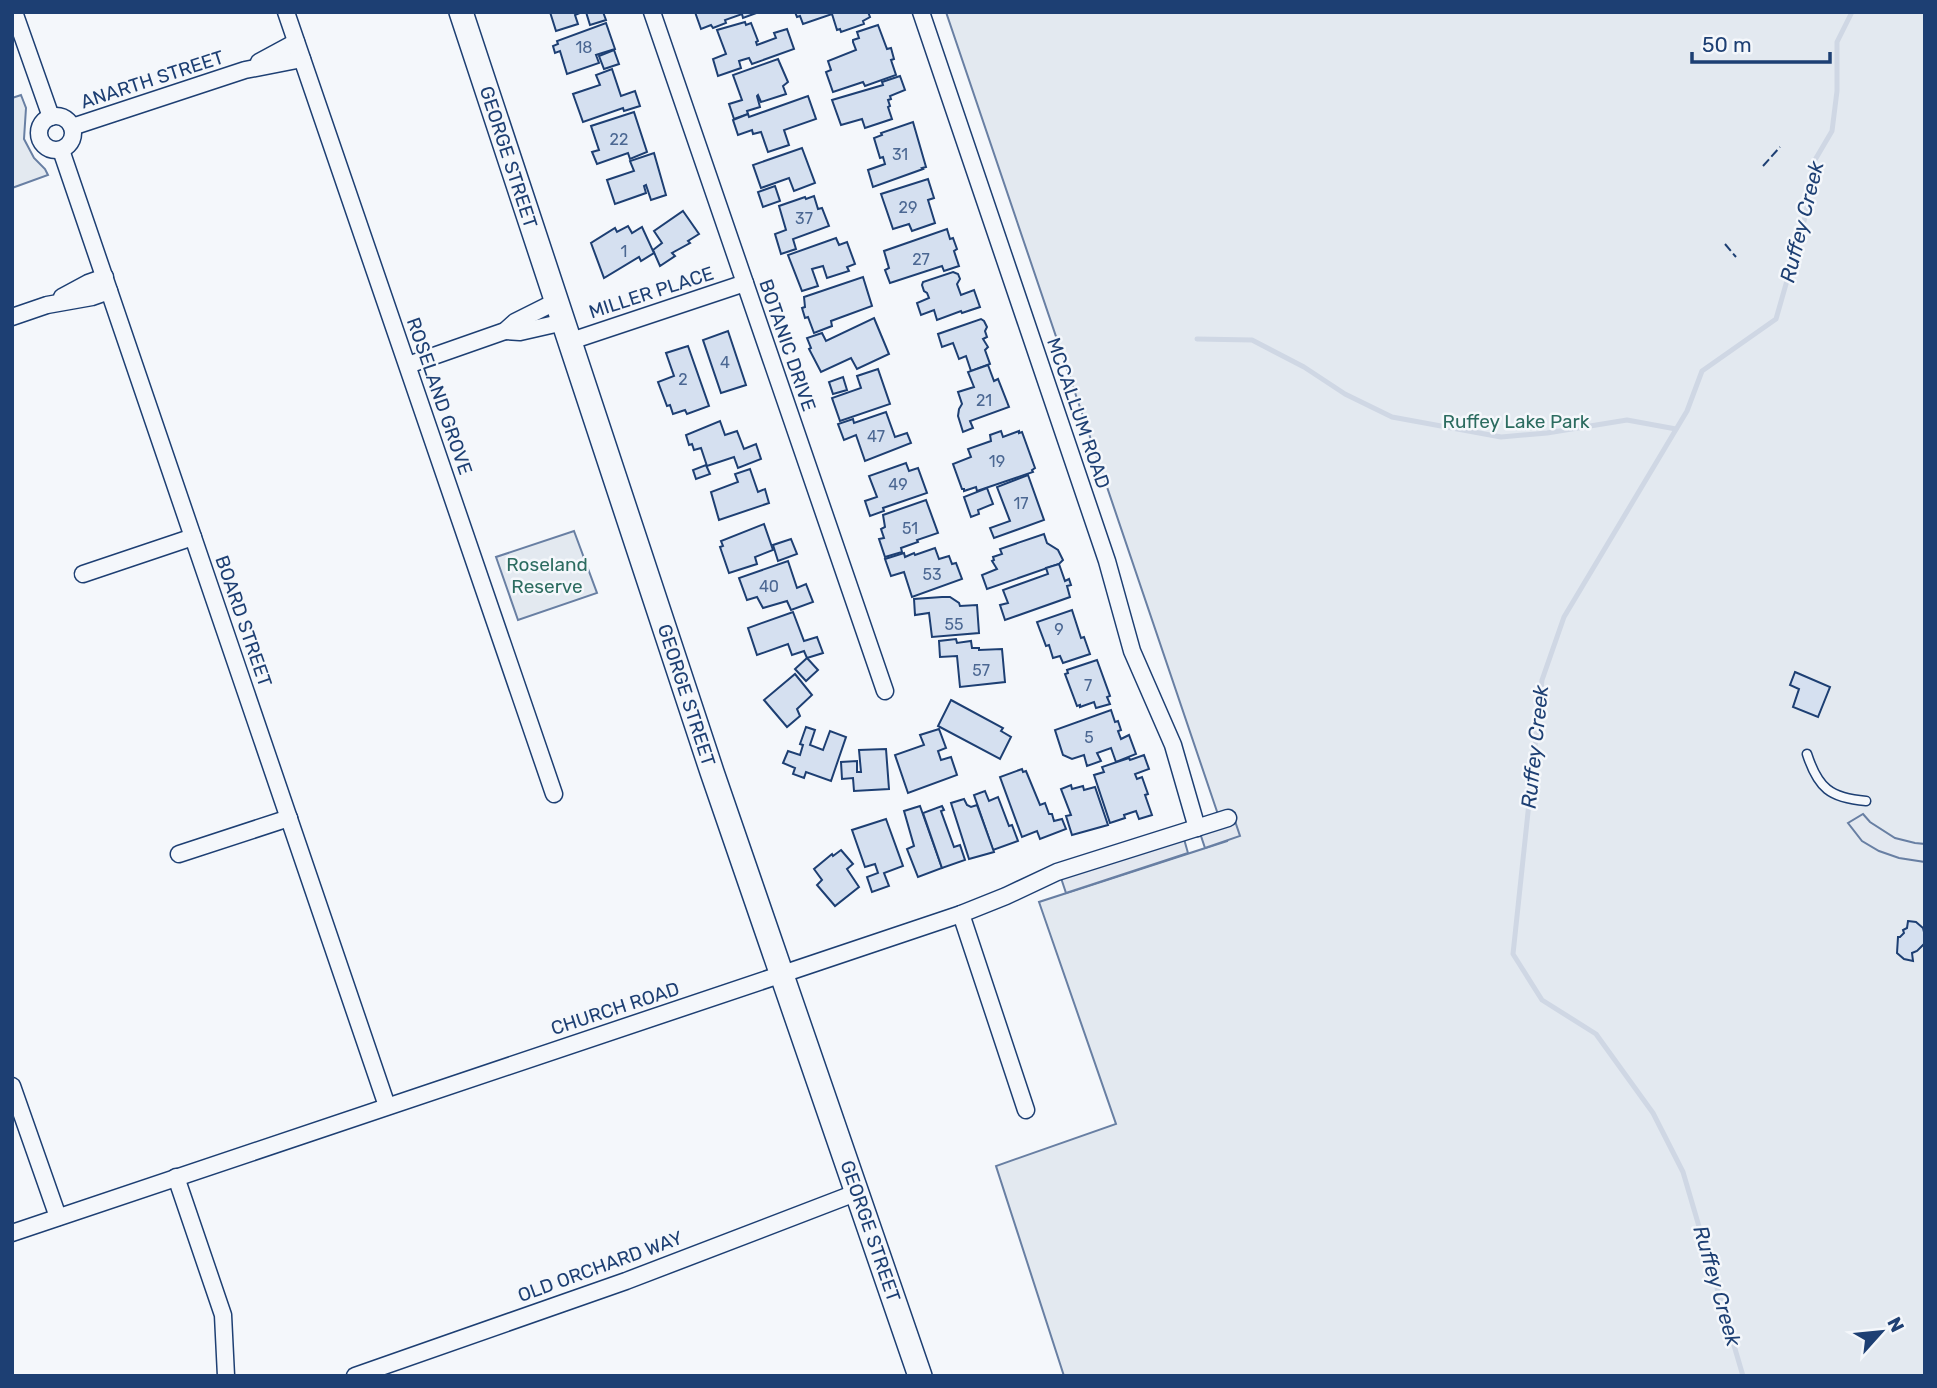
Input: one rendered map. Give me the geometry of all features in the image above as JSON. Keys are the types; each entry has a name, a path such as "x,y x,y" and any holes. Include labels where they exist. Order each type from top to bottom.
{"main road":[{"name":"GEORGE STREET","path":"461,12 712,772 920,1376"}],"street":[{"path":"14,12 51,117"},
{"name":"ROSELAND GROVE","path":"286,12 554,794"},
{"name":"BOTANIC DRIVE","path":"652,12 885,691"},
{"name":"MCCALLUM ROAD","path":"921,12 1107,561 1132,650 1173,745 1197,828"},
{"name":"ANARTH STREET","path":"245,70 296,42"},
{"name":"ANARTH STREET","path":"72,127 245,70 302,59"},
{"path":"51,117 64,118 72,127 72,141 61,150 47,147 39,135 40,127 51,117"},
{"name":"BOARD STREET","path":"61,150 387,1105"},
{"path":"12,317 47,305 88,283 107,284"},
{"name":"MILLER PLACE","path":"408,365 505,331 520,332 745,283"},
{"path":"83,574 193,537"},
{"path":"179,854 289,818"},
{"name":"CHURCH ROAD","path":"12,1233 961,914 1057,872 1228,818"},
{"path":"961,914 1026,1110"},
{"path":"12,1086 58,1217"},
{"path":"176,1177 223,1315 226,1376"},
{"name":"OLD ORCHARD WAY","path":"355,1376 626,1280 858,1192"}],"lane":[{"path":"1807,754 1824,789 1848,799 1866,801"}],"green space":[{"name":"Ruffey Lake Park","path":"946,12 1925,12 1925,1376 1064,1376 996,1166 1116,1124 1039,902 1227,841"},
{"path":"21,95 26,108 24,139 34,158 48,175 12,188 12,98"},
{"name":"Roseland Reserve","path":"574,531 597,593 518,620 496,557"}],"shaded area":[{"path":"1863,814 1870,822 1895,838 1925,844 1925,862 1899,858 1862,841 1848,823"},
{"path":"1235,821 1240,836 1205,848 1200,833"},
{"path":"1184,839 1188,853 1066,893 1061,878"}],"building":[{"path":"550,12 582,12 575,15 578,24 556,31"},
{"path":"586,12 603,12 606,20 590,25"},
{"path":"695,12 759,12 743,18 742,14 713,28 711,25 701,29"},
{"path":"795,12 868,12 870,17 863,21 864,24 841,32 840,29 837,30 832,14 803,24"},
{"path":"745,22 746,25 751,23 757,45 776,38 774,33 787,29 794,49 752,64 749,58 739,61 741,68 718,76 713,59 726,54 717,30"},
{"path":"606,23 615,49 596,55 599,63 567,74 560,51 555,53 553,46 558,44 557,41"},
{"path":"878,25 887,49 891,48 894,59 891,60 896,75 865,86 863,82 833,92 826,72 831,70 828,61 856,50 853,40 859,38 857,32"},
{"path":"614,50 619,64 604,69 599,56"},
{"path":"778,59 788,82 783,86 786,94 761,102 758,95 760,107 734,119 729,104 742,100 733,75"},
{"path":"612,69 621,96 635,91 640,106 624,111 623,108 583,122 573,94 600,85 596,75"},
{"path":"900,76 905,90 890,96 891,99 888,100 892,119 865,128 862,119 841,125 832,100 883,85 882,82"},
{"path":"808,96 816,119 784,130 789,145 768,152 761,132 753,134 752,130 738,135 733,120"},
{"path":"634,112 647,152 630,159 628,153 597,164 592,152 599,150 591,126"},
{"path":"913,122 926,167 873,187 868,170 885,164 883,157 880,158 874,138"},
{"path":"802,148 815,183 794,191 789,178 761,188 753,165"},
{"path":"654,153 666,195 651,200 646,185 646,193 615,204 607,180 634,171 630,161"},
{"path":"928,179 934,198 928,200 935,223 912,231 909,224 893,229 881,194"},
{"path":"775,186 780,201 763,207 758,192"},
{"path":"814,196 818,209 822,208 829,226 793,239 796,249 781,254 775,234 786,230 779,206"},
{"path":"683,211 699,234 688,241 690,243 672,253 675,256 660,266 653,250 662,243 654,231"},
{"path":"628,226 632,233 642,227 654,253 641,261 639,257 604,278 591,243 615,228 617,232"},
{"path":"947,229 957,249 954,251 959,266 944,271 942,266 890,283 885,270 889,268 884,251"},
{"path":"836,238 839,245 847,242 855,264 847,267 849,271 827,278 823,266 812,269 818,286 802,291 788,255"},
{"path":"953,272 958,274 960,279 957,284 961,295 974,290 980,307 937,320 934,310 921,315 917,303 929,298 924,291 923,282"},
{"path":"863,277 872,306 831,321 832,326 814,333 802,308 805,307 804,297"},
{"path":"874,318 889,354 857,369 851,358 821,372 809,349 811,348 807,338 822,333 826,341"},
{"path":"981,319 987,327 987,337 983,339 988,347 985,350 990,364 971,371 966,356 959,359 953,343 942,347 938,334"},
{"path":"728,331 746,385 721,393 703,340"},
{"path":"688,346 709,406 687,414 685,410 673,414 658,382 674,376 666,353"},
{"path":"988,365 994,381 998,379 1009,407 970,421 973,428 963,432 958,416 962,404 958,392 974,387 968,372"},
{"path":"878,369 890,404 840,421 832,398 861,388 857,376"},
{"path":"843,377 847,390 833,394 829,382"},
{"path":"886,412 895,437 907,433 911,443 865,461 856,435 844,440 838,424 853,419 854,423"},
{"path":"720,421 725,435 737,431 744,449 756,444 761,459 738,468 734,457 707,466 701,448 694,450 686,435"},
{"path":"1001,431 1003,437 1022,432 1035,468 1033,472 977,491 976,487 964,491 953,464 971,457 968,449 991,441 990,435"},
{"path":"906,463 909,471 918,468 927,493 883,508 884,511 870,516 865,501 877,497 869,476"},
{"path":"706,465 710,474 696,479 693,470"},
{"path":"750,469 758,492 765,489 769,503 719,520 711,492 738,482 735,474"},
{"path":"1028,475 1044,520 994,538 990,528 1010,521 997,487"},
{"path":"987,488 993,504 978,510 979,514 971,517 964,497"},
{"path":"926,500 938,533 901,548 902,552 885,557 879,539 884,538 881,529 885,527 883,515"},
{"path":"764,524 773,550 755,557 757,564 729,573 720,547 723,546 721,541"},
{"path":"1044,534 1047,543 1058,550 1063,560 1059,564 987,589 982,575 997,569 992,561 993,557 1002,554 1000,549"},
{"path":"791,539 797,554 778,561 773,545"},
{"path":"935,548 939,559 949,556 952,564 956,563 962,579 912,597 904,572 891,576 885,559 904,553 905,557 914,553 915,555"},
{"path":"788,561 797,588 806,584 813,602 791,610 787,601 763,608 757,597 747,600 739,578"},
{"path":"1059,564 1065,581 1069,579 1071,585 1067,586 1070,597 1005,620 1000,605 1008,603 1003,590 1048,574 1046,568"},
{"path":"950,597 960,606 977,605 979,633 932,637 929,613 915,615 914,599"},
{"path":"1072,610 1081,638 1084,637 1090,654 1063,663 1060,656 1053,658 1037,622"},
{"path":"793,612 804,641 817,637 823,653 807,658 804,651 792,655 788,644 757,655 748,628"},
{"path":"956,639 957,643 971,641 972,648 979,650 1002,649 1005,682 960,687 957,656 940,657 939,641"},
{"path":"807,658 818,670 806,681 795,669"},
{"path":"1097,660 1110,696 1107,697 1110,704 1096,708 1094,702 1077,706 1065,674 1068,673 1067,670"},
{"path":"1795,672 1830,687 1818,717 1793,707 1799,689 1790,685"},
{"path":"795,674 812,695 797,709 800,716 787,727 764,700"},
{"path":"951,700 1003,728 1001,731 1011,737 1000,759 938,726"},
{"path":"1111,710 1115,722 1118,721 1121,739 1129,735 1136,754 1116,762 1111,748 1097,753 1101,761 1087,766 1084,755 1072,759 1063,755 1055,730"},
{"path":"806,727 815,730 810,745 823,750 830,731 846,737 831,781 806,772 804,778 793,774 795,768 783,763 788,751 800,755 803,745 800,744"},
{"path":"939,729 946,748 938,751 941,760 951,757 957,775 908,793 895,755 924,745 920,735"},
{"path":"886,749 889,789 854,791 853,778 842,779 841,762 857,761 857,772 861,772 859,750"},
{"path":"1144,755 1149,769 1135,774 1137,779 1142,777 1152,815 1139,819 1136,811 1110,823 1094,775 1104,772 1102,767"},
{"path":"1022,769 1023,772 1026,771 1040,805 1045,803 1054,821 1062,819 1066,829 1040,839 1037,831 1022,837 1000,777"},
{"path":"1071,785 1072,789 1083,786 1084,790 1095,787 1108,825 1072,835 1066,816 1071,815 1061,789"},
{"path":"985,791 989,801 998,797 1018,841 993,850 974,795"},
{"path":"964,799 971,807 977,805 994,852 969,859 951,803"},
{"path":"920,806 942,868 918,877 907,849 914,846 904,811"},
{"path":"942,806 944,810 941,811 954,847 960,845 965,860 942,868 923,813"},
{"path":"886,819 903,866 884,873 889,886 872,892 867,877 878,873 875,864 865,867 852,830"},
{"path":"841,850 853,864 847,869 859,887 835,906 817,885 822,880 814,869"},
{"path":"1908,921 1916,922 1923,928 1925,936 1924,944 1912,953 1913,961 1904,959 1897,953 1898,937 1904,933"}],"waterway":[{"name":"Ruffey Creek","path":"1743,1376 1683,1172 1653,1113 1596,1034 1542,1000 1513,954 1542,680 1564,617 1687,411 1702,371 1776,319 1806,214 1812,165 1832,131 1837,91 1837,42 1852,12"},
{"path":"1197,339 1252,340 1304,367 1345,394 1392,417 1501,437 1547,433 1627,420 1676,429"}],"fence":[{"path":"1763,166 1780,147"},
{"path":"1725,244 1736,257"}]}
